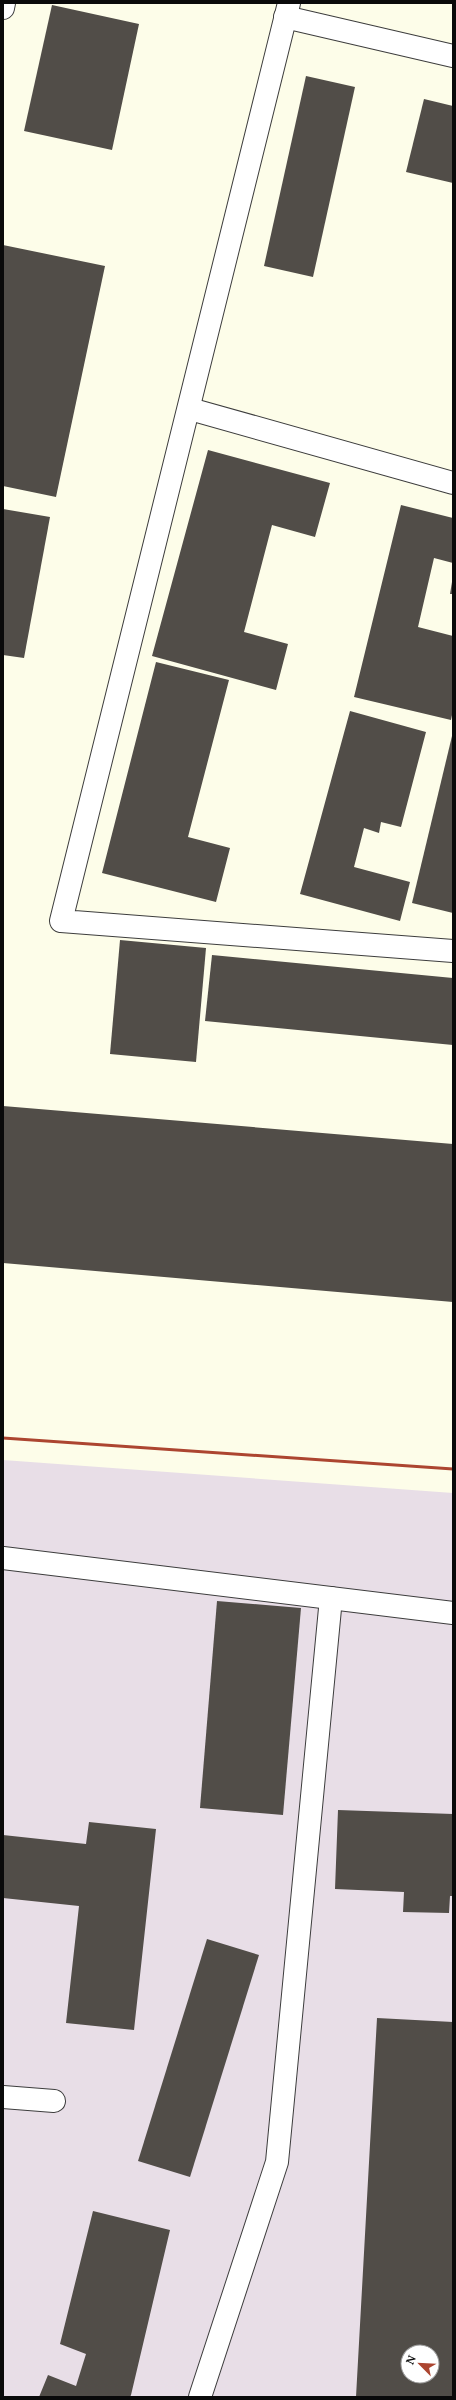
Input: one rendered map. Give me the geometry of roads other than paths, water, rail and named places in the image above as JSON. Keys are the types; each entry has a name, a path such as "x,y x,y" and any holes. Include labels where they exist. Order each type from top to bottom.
{"lane":[{"path":"3,8 4,3"},
{"path":"453,56 287,10 190,409 61,921 453,952"},
{"path":"190,409 453,483"},
{"path":"3,1558 453,1613"},
{"path":"200,2397 277,2162 331,1598"},
{"path":"3,2097 54,2101"}],"railway":[{"path":"3,1438 453,1469"}]}
